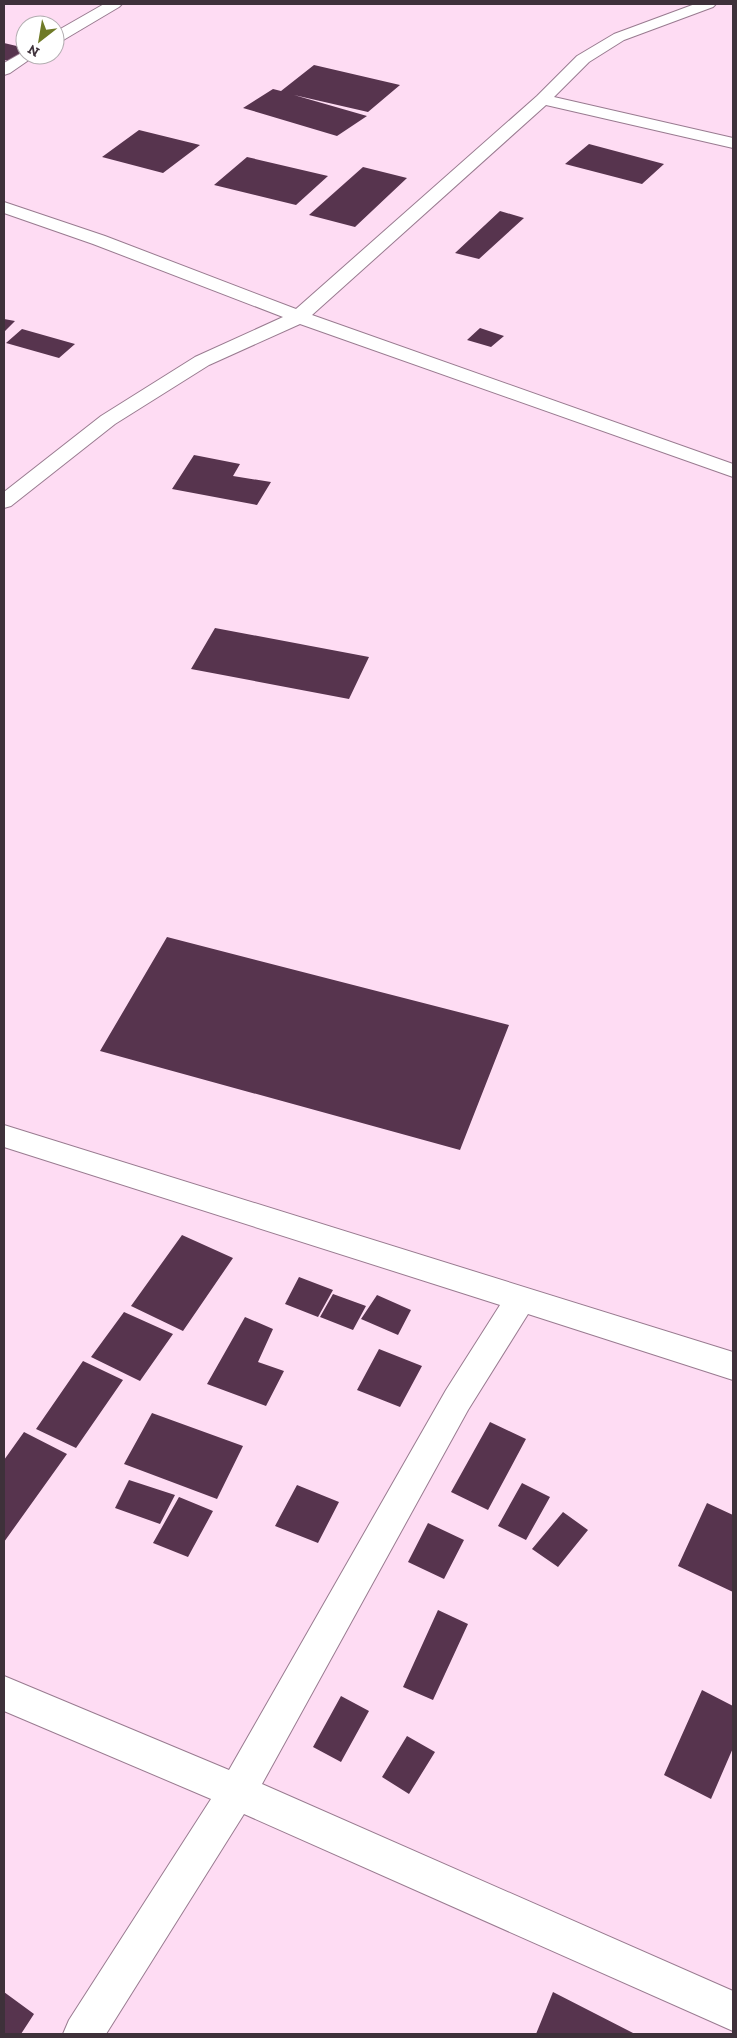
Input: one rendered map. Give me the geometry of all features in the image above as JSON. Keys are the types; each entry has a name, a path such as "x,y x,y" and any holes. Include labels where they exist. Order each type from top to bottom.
{"street":[{"path":"65,33 114,4"},
{"path":"4,502 108,420 194,366 299,317 543,99 583,59 619,37 708,4"},
{"path":"4,70 15,63"},
{"path":"543,99 733,143"},
{"path":"4,207 99,240 299,317 733,471"},
{"path":"4,1136 733,1366"},
{"path":"83,2034 237,1792 457,1400 522,1298"},
{"path":"4,1693 237,1792 733,2011"}],"building":[{"path":"4,43 15,46 15,57 9,61 4,60"},
{"path":"314,65 400,85 368,112 294,95 367,116 337,136 243,108 273,89 281,91"},
{"path":"139,130 200,145 163,173 102,157"},
{"path":"589,144 664,164 642,184 565,164"},
{"path":"247,157 328,176 296,205 214,185"},
{"path":"363,167 407,178 355,227 309,215"},
{"path":"500,211 524,218 479,259 455,253"},
{"path":"4,319 15,321 4,332"},
{"path":"480,328 504,336 491,347 467,340"},
{"path":"22,329 75,344 59,358 6,343"},
{"path":"194,455 240,464 233,476 271,482 257,505 172,489"},
{"path":"215,628 369,657 349,699 191,669"},
{"path":"167,937 509,1025 460,1150 100,1051"},
{"path":"182,1235 233,1258 183,1331 131,1306"},
{"path":"299,1277 333,1290 318,1317 285,1304"},
{"path":"333,1294 366,1306 353,1330 320,1317"},
{"path":"377,1295 411,1310 398,1335 361,1319"},
{"path":"124,1312 173,1334 140,1381 91,1357"},
{"path":"245,1317 273,1329 258,1362 284,1371 266,1406 207,1384"},
{"path":"379,1349 422,1366 400,1407 357,1390"},
{"path":"83,1361 123,1380 76,1448 36,1429"},
{"path":"152,1413 243,1446 217,1499 124,1464"},
{"path":"490,1422 526,1439 488,1510 451,1492"},
{"path":"24,1432 67,1454 4,1542 4,1460"},
{"path":"129,1480 175,1495 160,1524 115,1508"},
{"path":"522,1483 550,1497 526,1540 498,1526"},
{"path":"297,1485 339,1502 318,1543 275,1526"},
{"path":"179,1497 213,1511 188,1557 153,1543"},
{"path":"707,1503 733,1515 733,1592 678,1566"},
{"path":"563,1512 588,1530 558,1567 532,1549"},
{"path":"428,1523 464,1540 444,1579 408,1562"},
{"path":"438,1610 468,1624 433,1700 403,1687"},
{"path":"702,1690 733,1706 733,1748 711,1799 664,1775"},
{"path":"341,1696 369,1711 341,1762 313,1747"},
{"path":"407,1736 435,1752 409,1794 382,1777"},
{"path":"4,1992 34,2014 21,2034 4,2034"},
{"path":"553,1992 635,2034 536,2034"}]}
